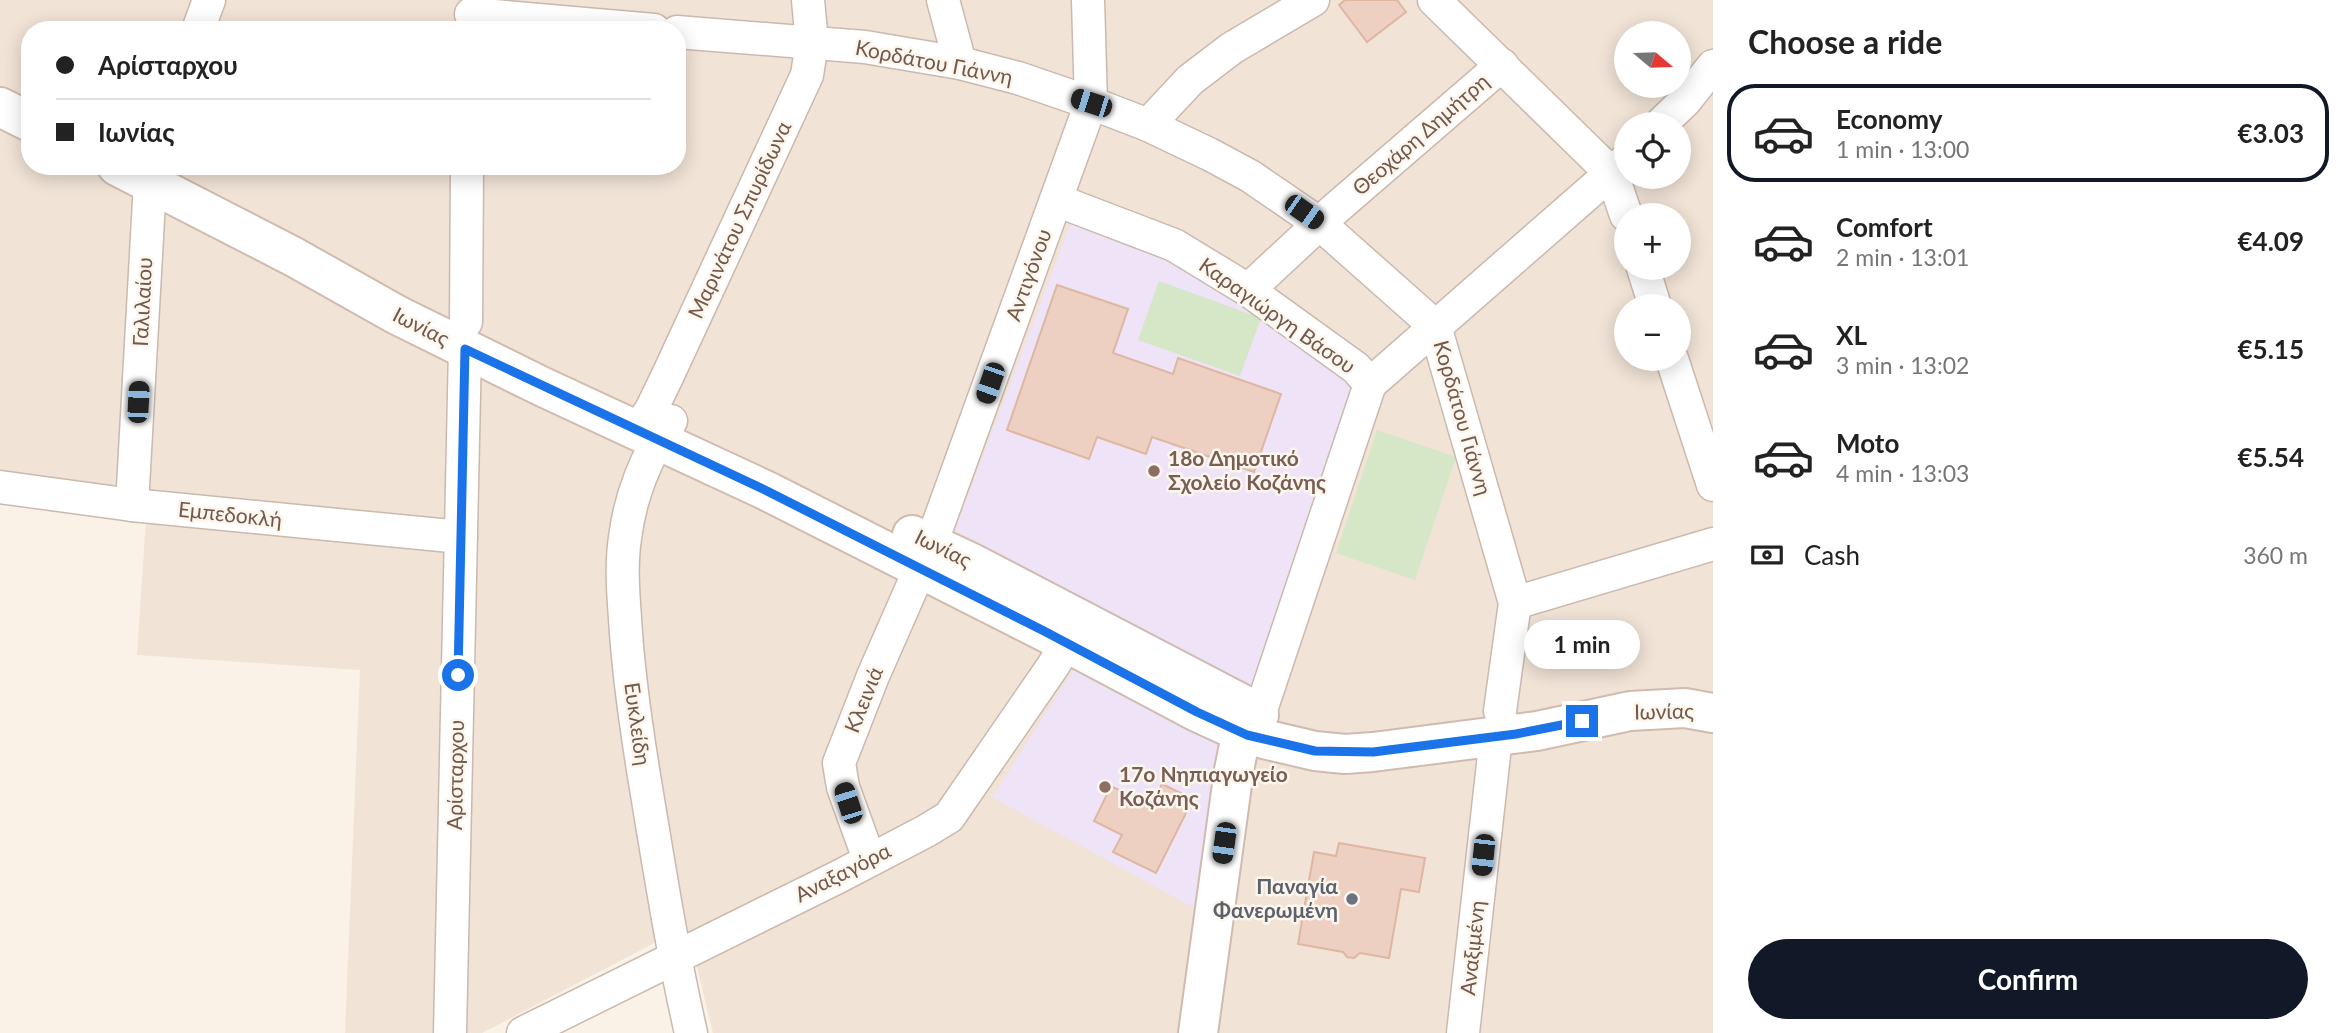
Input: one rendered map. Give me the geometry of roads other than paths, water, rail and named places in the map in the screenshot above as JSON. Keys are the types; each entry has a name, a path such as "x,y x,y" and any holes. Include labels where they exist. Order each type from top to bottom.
{"main road":[{"path":"0,78 21,88"},
{"path":"0,107 21,118"},
{"name":"Ιωνίας","path":"157,175 397,315 466,335 654,426 774,467 927,556 1074,631 1197,712 1253,724 1315,751 1345,754 1373,752 1498,724 1545,706 1651,684 1687,684 1713,689"},
{"name":"Ιωνίας","path":"1498,724 1537,731 1630,711 1685,708 1713,713"},
{"path":"1198,1033 1234,770 1239,745 1253,724"}],"street":[{"path":"201,21 209,0"},
{"name":"Μαρινάτου Σπυρίδωνα","path":"654,426 807,75 812,43 808,0"},
{"path":"943,0 960,63"},
{"name":"Αντιγόνου","path":"927,556 1091,103 1088,0"},
{"path":"1148,125 1190,80 1232,48 1313,0"},
{"path":"1434,0 1502,65 1614,163"},
{"path":"473,15 545,21"},
{"name":"Κορδάτου Γιάννη","path":"686,33 865,47 960,63 1018,78 1148,125 1250,176 1320,224 1435,326 1515,603 1498,724"},
{"name":"Θεοχάρη Δημήτρη","path":"1248,290 1502,65"},
{"path":"1674,112 1713,66"},
{"path":"1370,384 1614,171"},
{"name":"Γαλιλαίου","path":"132,505 149,175"},
{"name":"Αρίσταρχου","path":"450,1033 466,335 467,175"},
{"name":"Καραγιώργη Βάσου","path":"1056,200 1174,245 1248,290 1356,368 1370,384 1253,724"},
{"path":"1676,371 1713,485"},
{"name":"Ευκλείδη","path":"654,426 648,459 635,496 625,539 623,589 635,717 674,957 691,1033"},
{"name":"Εμπεδοκλή","path":"0,487 132,505 461,537"},
{"path":"1515,603 1713,544"},
{"name":"Κλεινιά","path":"869,859 845,795 839,764 873,676 927,556"},
{"name":"Αναξαγόρα","path":"523,1033 926,831 948,817 986,765 1074,631"},
{"name":"Αναξιμένη","path":"1463,1033 1498,724"}],"place":[{"name":"18ο Δημοτικό Σχολείο Κοζάνης","path":"1154,471"},
{"name":"17ο Νηπιαγωγείο Κοζάνης","path":"1105,787"},
{"name":"Παναγία Φανερωμένη","path":"1352,899"}]}
